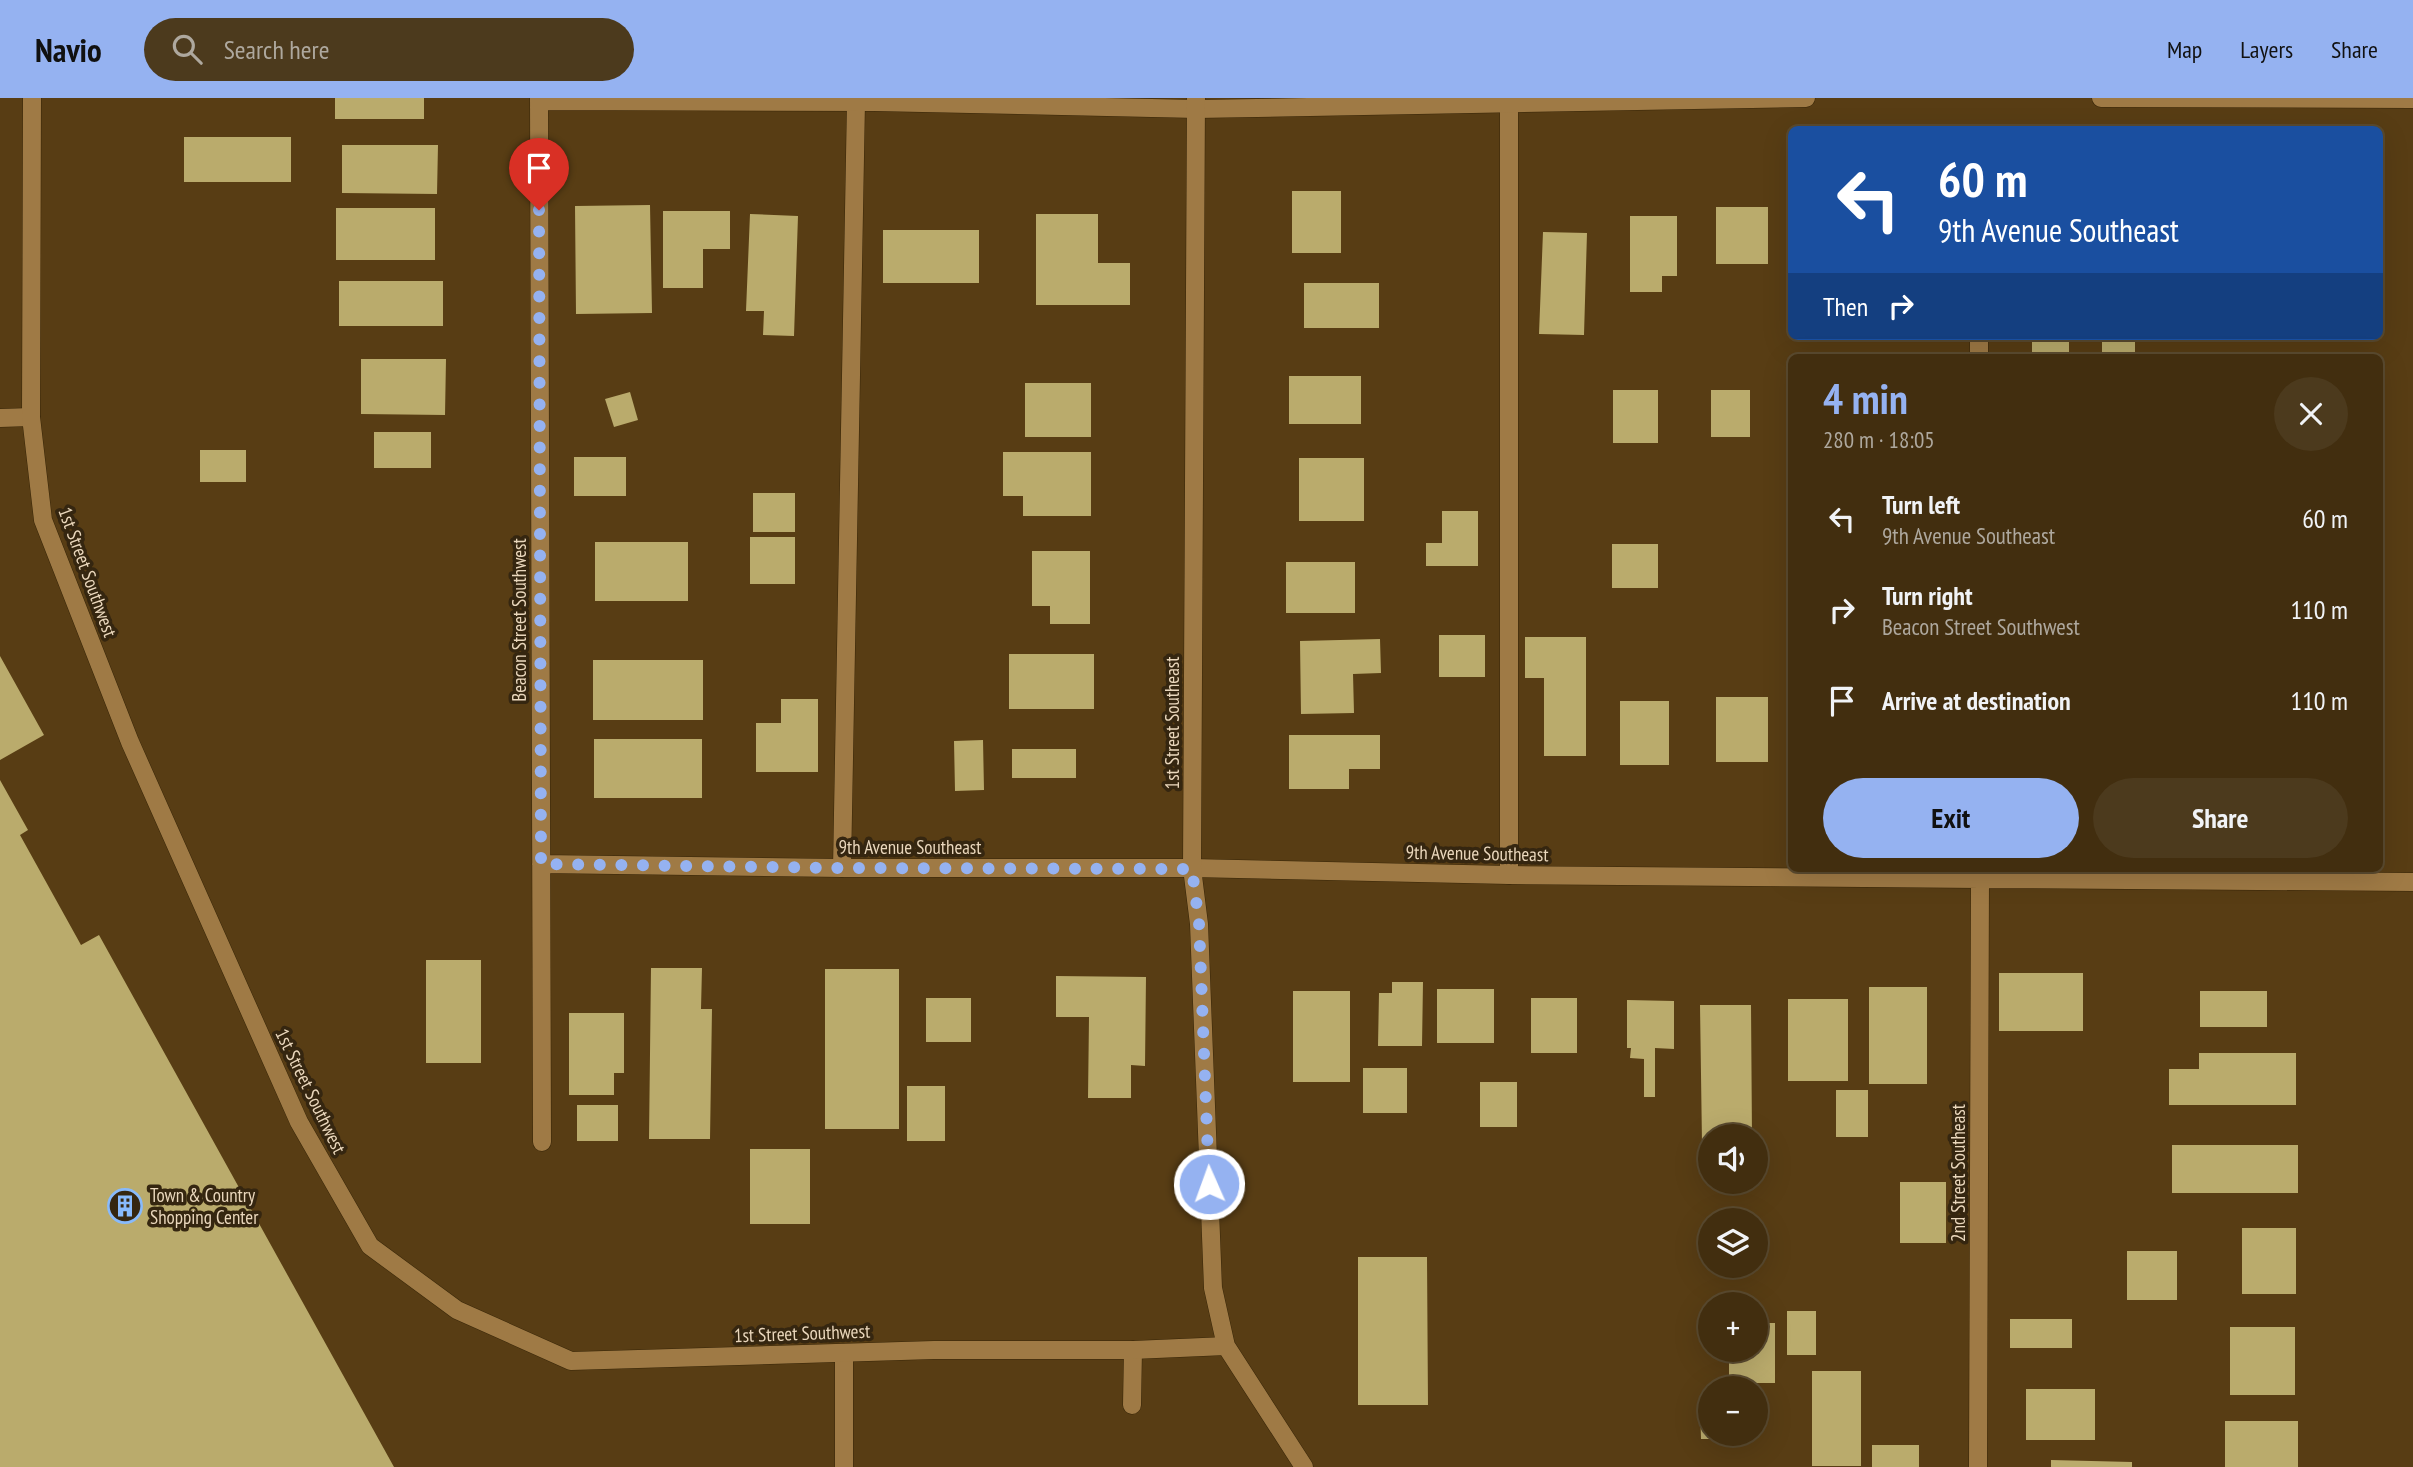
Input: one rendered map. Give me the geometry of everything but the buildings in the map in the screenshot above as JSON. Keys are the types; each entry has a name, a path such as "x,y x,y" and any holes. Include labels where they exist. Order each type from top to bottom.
{"street":[{"name":"1st Street Southwest","path":"33,98 31,417 43,520 130,742 299,1122 370,1246 457,1310 571,1361 934,1350 1133,1350 1226,1346"},
{"path":"538,99 1509,104 1807,98"},
{"path":"2101,98 2413,99"},
{"name":"Beacon Street Southwest","path":"538,99 541,1142"},
{"path":"842,868 868,100"},
{"name":"1st Street Southeast","path":"1197,103 1192,869 1199,923 1213,1288 1226,1346"},
{"path":"1509,104 1509,875"},
{"path":"0,418 31,417"},
{"name":"9th Avenue Southeast","path":"541,864 1192,869 1509,875 1980,874 2413,881"},
{"name":"2nd Street Southeast","path":"1978,1467 1980,874"},
{"path":"1226,1346 1304,1467"},
{"path":"1132,1405 1133,1350"},
{"path":"844,1353 844,1467"}],"place":[{"name":"Town & Country Shopping Center","path":"125,1206"}],"route":[{"path":"539,210 541,864 1192,869 1199,923 1209,1184"}]}
